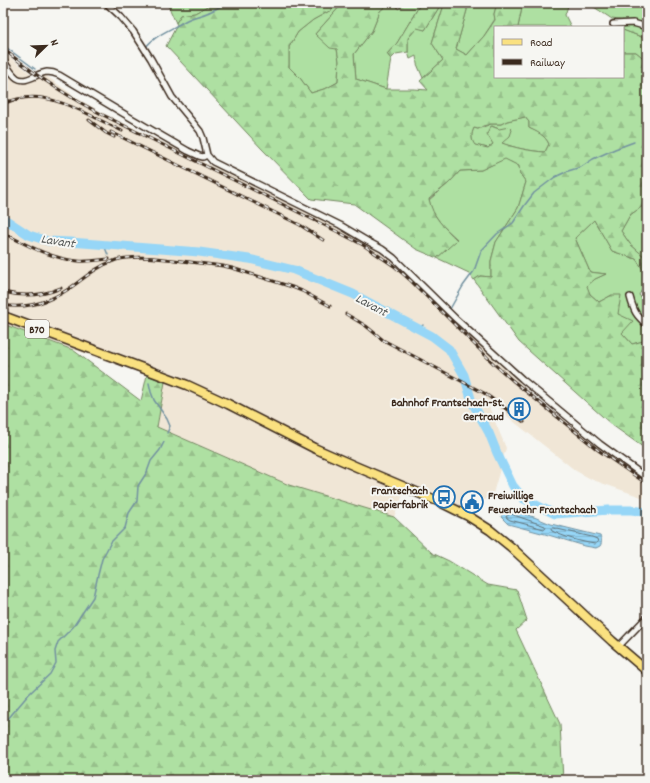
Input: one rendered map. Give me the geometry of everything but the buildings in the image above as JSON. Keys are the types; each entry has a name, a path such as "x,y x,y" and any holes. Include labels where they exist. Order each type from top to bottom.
{"main road":[{"name":"B70","path":"3,316 187,385 314,448 357,468 440,502 462,513 490,530 511,547 618,647 647,671"}],"street":[{"path":"106,3 133,31 151,59 172,97 200,131 207,155 212,162 340,225 388,253 456,319 522,379 600,444 647,478"},
{"path":"613,24 633,23 647,27"},
{"path":"3,60 15,76 21,80 48,72 59,75 188,151 203,157 207,155"},
{"path":"630,297 636,315 647,325"},
{"path":"618,647 647,617"},
{"path":"643,780 647,776"}],"shaded area":[{"path":"3,52 38,79 45,75 80,100 105,114 310,214 382,254 397,266 538,400 647,481 647,499 593,480 576,471 494,404 489,407 506,448 492,497 485,500 478,498 472,510 408,482 394,517 289,485 157,427 165,382 3,324"}],"green space":[{"path":"167,3 213,3 195,13 181,15 176,23"},
{"path":"213,3 336,3 333,9 313,20 298,32 289,47 289,67 300,78 311,93 327,88 338,82 339,61 337,49 330,48 315,34 343,3 389,3 380,11 372,31 354,54 356,79 386,89 428,90 420,81 443,60 432,43 443,8 441,4 425,30 417,28 408,38 408,52 396,54 391,59 387,54 397,43 421,3 466,3 467,10 456,49 467,55 484,36 495,20 494,14 497,3 523,3 518,26 494,26 494,78 624,78 624,52 636,52 647,61 647,203 630,215 621,231 630,244 647,259 647,275 636,259 612,251 594,220 575,238 590,272 606,274 595,279 587,286 590,294 599,302 612,295 621,295 618,314 633,321 622,333 632,344 647,340 647,402 645,413 647,416 647,450 612,425 519,342 474,280 480,276 491,277 491,261 496,242 518,208 526,182 520,174 519,166 505,159 481,170 460,171 449,183 429,199 436,217 457,240 437,258 416,249 354,204 311,199 166,46 181,15 195,13","holes":["525,117 529,122 529,128 538,132 547,141 549,144 545,152 523,149 502,143 510,136 512,130 509,127 499,129 491,126 487,134 493,144 488,148 475,145 472,139 474,128 478,129 483,126 501,124"]},
{"path":"336,3 343,3 315,34 337,49 339,61 338,82 327,88 311,93 300,78 289,67 289,47 298,32 313,20 333,9"},
{"path":"389,3 396,3 398,9 406,3 421,3 397,43 387,54 391,59 386,89 356,79 354,54 372,31 380,11"},
{"path":"466,3 497,3 494,14 495,19 484,36 467,55 456,49 467,10"},
{"path":"523,3 569,3 565,15 570,26 518,26"},
{"path":"588,3 647,3 647,24 612,19"},
{"path":"441,4 443,8 432,43 443,60 423,78 417,64 416,56 410,59 408,52 408,38 417,27 425,30"},
{"path":"622,20 647,24 647,39 624,30 624,26 623,26"},
{"path":"624,30 647,39 647,61 636,52 624,52"},
{"path":"525,117 529,122 529,128 541,134 549,144 545,152 523,149 501,143 499,129 492,126 493,144 488,148 474,145 472,141 472,132 474,128 478,129 491,124 501,124"},
{"path":"505,158 519,166 520,174 526,182 518,208 496,242 491,261 491,277 480,276 474,280 469,273 437,258 457,239 442,225 432,211 429,200 449,183 460,171 481,170"},
{"path":"647,203 647,259 630,244 621,231 630,215"},
{"path":"594,220 612,251 636,259 647,275 647,281 639,295 647,304 647,340 632,344 622,333 612,295 599,302 590,294 586,286 595,279 606,274 590,272 575,238"},
{"path":"3,324 73,350 141,401 147,375 165,382 157,427 289,485 394,517 432,553 449,561 488,585 517,590 527,620 516,630 560,724 563,780 3,780"}],"water":[{"path":"511,510 551,524 600,536 601,544 596,548 585,546 508,524 501,517 503,513"}],"waterway":[{"path":"146,47 159,36 190,18 207,13 228,3"},
{"path":"238,3 241,6 251,3"},
{"path":"357,3 364,5 371,3"},
{"path":"3,45 35,69"},
{"path":"450,309 463,286 474,271 481,251 497,234 513,223 534,193 555,177 581,167 593,159 634,142"},
{"name":"Lavant","path":"3,218 29,235 48,241 199,252 249,259 294,270 353,294 432,336 449,349 464,375 472,402 489,433 513,486 524,499 555,514 609,510 647,512"},
{"path":"104,245 108,255"},
{"name":"Lavant","path":"419,329 423,325"},
{"path":"149,383 154,400 170,426 167,433"},
{"path":"7,720 29,694 50,674 56,663 55,651 58,642 73,627 93,597 102,559 111,542 125,528 129,513 137,501 138,486 147,472 151,461 160,450 164,442"}],"railway":[{"path":"3,49 37,75 79,102 363,245 394,266 411,281 512,380 598,450 647,484"},
{"path":"3,104 25,98 45,98 76,108 122,131"},
{"path":"89,120 114,137"},
{"path":"111,132 300,225 323,240"},
{"path":"3,233 39,251 68,260 94,261 109,259"},
{"path":"3,305 23,306 42,302 69,289 105,264 123,258 138,257 174,260 232,268 292,287 330,306"},
{"path":"3,292 18,295 32,295 47,293 61,288"},
{"path":"346,314 366,326 383,340 484,393 524,422"}],"place":[{"name":"Bahnhof Frantschach-St. Gertraud","path":"519,409"},
{"name":"Frantschach Papierfabrik","path":"444,497"},
{"name":"Freiwillige Feuerwehr Frantschach","path":"472,502"}]}
